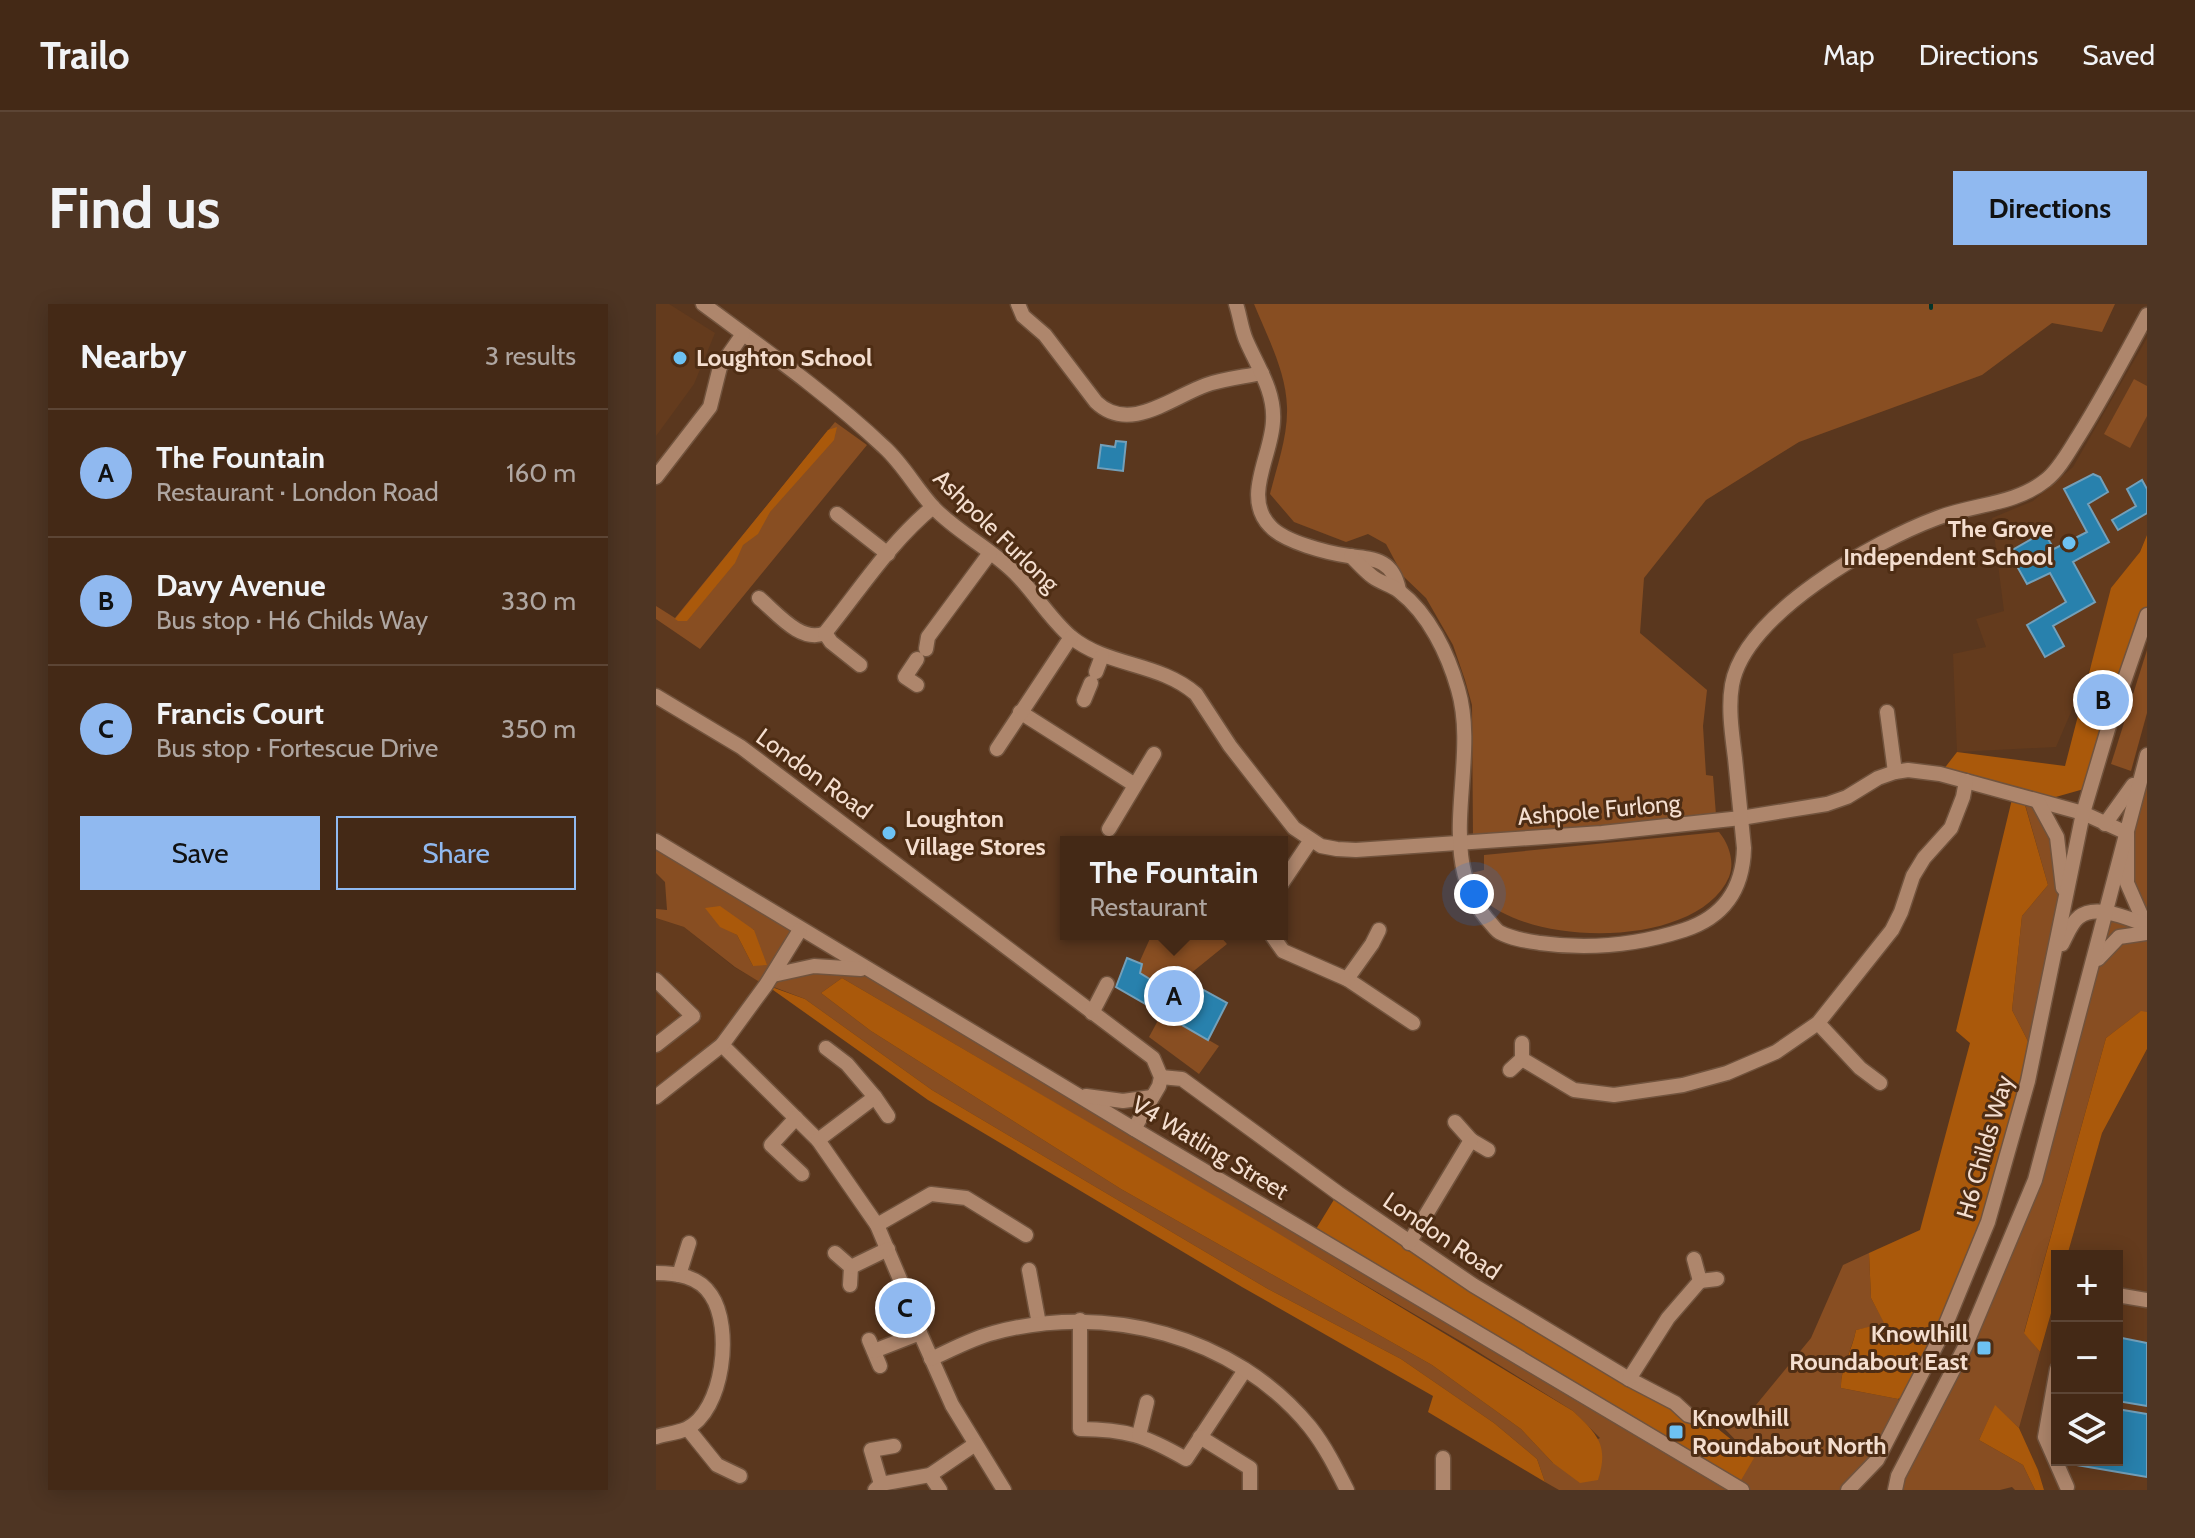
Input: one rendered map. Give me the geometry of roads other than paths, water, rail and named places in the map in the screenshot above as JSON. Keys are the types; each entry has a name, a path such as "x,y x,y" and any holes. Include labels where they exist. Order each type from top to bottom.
{"street":[{"name":"Ashpole Furlong","path":"703,304 884,447 903,466 933,507 966,537 1014,572 1071,637 1102,656 1163,672 1196,694 1266,795 1294,828 1321,846 1356,850 1462,844 1741,818 1827,804 1895,772 1924,772 1966,781 2083,813 2127,833"},
{"path":"1018,304 1023,316 1045,335 1096,402 1104,410 1118,415 1137,415 1207,385 1262,373"},
{"path":"1236,304 1245,337 1271,394 1274,418 1271,444 1257,495 1258,510 1276,533 1289,540 1351,556 1364,555 1383,562 1396,577 1399,590 1434,632 1458,689 1464,736 1460,823 1463,876 1474,904 1498,931 1524,940 1559,946 1618,945 1658,938 1696,926 1721,908 1739,883 1744,866 1731,723 1732,684 1743,652 1763,627 1832,572 1888,539 1939,517 2017,497 2047,480 2099,404 2147,315"},
{"path":"656,477 710,407 720,367 743,334"},
{"path":"759,598 802,633 817,636 825,633 888,554 933,507"},
{"path":"837,514 888,554"},
{"path":"917,685 905,677 990,553"},
{"name":"H6 Childs Way","path":"1848,1490 1877,1460 1941,1336 1988,1222 2028,1081 2083,813 2147,615"},
{"path":"825,633 831,642 860,665"},
{"path":"997,749 1071,637"},
{"path":"1084,700 1102,656"},
{"name":"London Road","path":"656,696 741,747 856,831 1153,1058 1161,1077 1182,1079 1409,1243 1473,1285 1629,1379 1675,1403 1688,1415 1707,1420"},
{"path":"1020,712 1135,785"},
{"path":"1887,712 1895,772"},
{"path":"1109,829 1154,754"},
{"path":"1895,1490 1898,1476 1965,1347 2035,1180 2127,833 2132,796 2146,758"},
{"path":"1522,1059 1574,1090 1596,1094 1638,1093 1727,1073 1776,1052 1818,1023 1892,930 1913,876 1924,858 1951,828 1966,781"},
{"path":"2105,824 2132,796"},
{"path":"2038,802 2057,837 2064,908"},
{"path":"2127,833 2127,883 2146,927"},
{"path":"1288,874 1311,840"},
{"name":"V4 Watling Street","path":"656,841 865,969 1742,1490"},
{"path":"2054,959 2073,923 2081,915 2093,911 2105,913 2146,927"},
{"path":"2093,965 2105,948 2119,937 2146,927"},
{"path":"656,1097 722,1045 773,975 800,930"},
{"path":"1347,979 1379,930"},
{"path":"1275,940 1283,951 1347,979 1413,1023"},
{"path":"773,975 814,966 865,969"},
{"path":"656,980 693,1016 656,1045"},
{"path":"1092,1013 1107,984"},
{"path":"1818,1023 1860,1068 1880,1083"},
{"path":"1510,1070 1522,1059 1522,1043"},
{"path":"722,1045 818,1140 877,1225 952,1405 1004,1490"},
{"path":"826,1048 847,1064 888,1116"},
{"path":"1134,1129 1161,1077"},
{"path":"1077,1095 1123,1101 1152,1097"},
{"path":"818,1140 875,1097"},
{"path":"796,1118 771,1145 802,1174"},
{"path":"1455,1122 1471,1140 1488,1150"},
{"path":"1409,1243 1471,1140"},
{"path":"877,1225 931,1194 966,1198 1026,1235"},
{"path":"679,1275 689,1243"},
{"path":"851,1267 888,1249"},
{"path":"835,1253 851,1267"},
{"path":"1694,1259 1700,1281"},
{"path":"850,1285 851,1267"},
{"path":"1029,1270 1039,1324"},
{"path":"656,1273 691,1278 711,1294 725,1339 721,1367 709,1406 688,1429 656,1437"},
{"path":"1629,1379 1668,1318 1700,1281 1717,1279"},
{"path":"2123,1296 2147,1300"},
{"path":"931,1359 991,1333 1039,1324 1080,1320 1170,1334 1208,1349 1245,1370 1281,1397 1310,1427 1347,1490"},
{"path":"1080,1320 1080,1429 1116,1429 1139,1435 1186,1459 1245,1370"},
{"path":"880,1366 872,1345 920,1333"},
{"path":"2053,1394 2045,1437 2067,1487"},
{"path":"1139,1435 1147,1402"},
{"path":"688,1429 717,1465 740,1476"},
{"path":"1200,1437 1250,1468 1250,1490"},
{"path":"894,1446 871,1450 878,1487 930,1475 974,1445"},
{"path":"1443,1458 1443,1490"},
{"path":"930,1475 940,1490"}],"place":[{"name":"Loughton School","path":"680,358"},
{"name":"The Grove Independent School","path":"2069,543"},
{"name":"Davy Avenue","path":"2103,700"},
{"name":"Loughton Village Stores","path":"889,833"},
{"name":"The Fountain","path":"1174,996"},
{"name":"Francis Court","path":"905,1308"},
{"name":"Knowlhill Roundabout East","path":"1984,1348"},
{"name":"Knowlhill Roundabout North","path":"1676,1432"}]}
